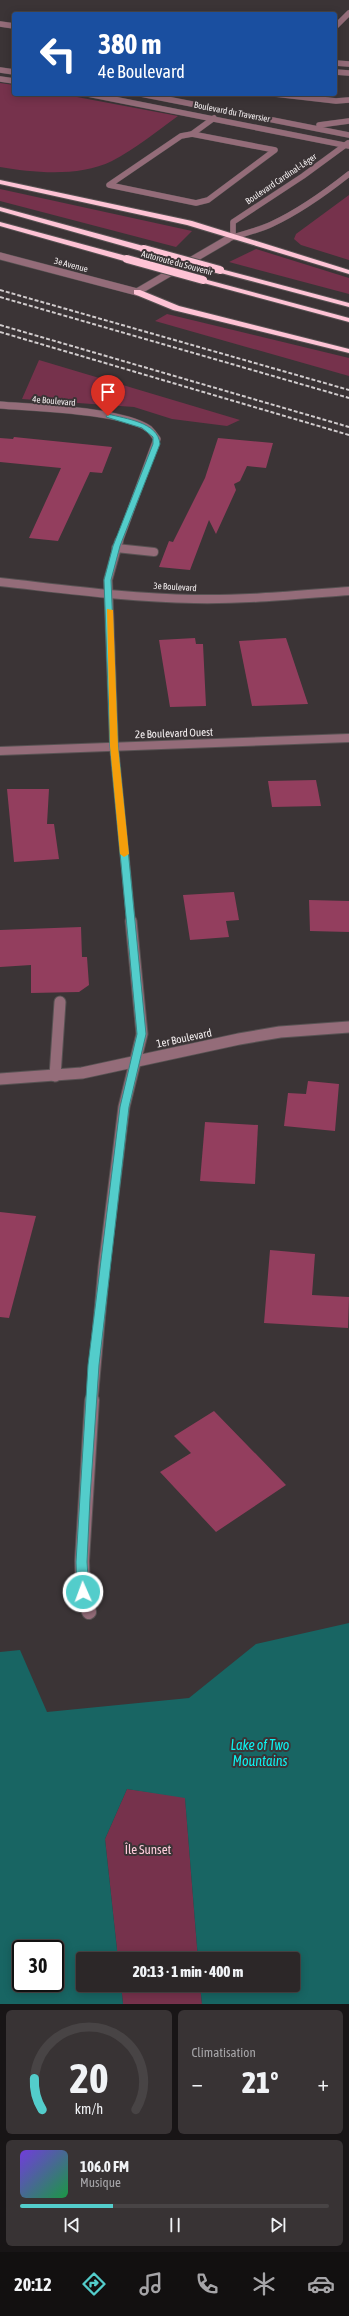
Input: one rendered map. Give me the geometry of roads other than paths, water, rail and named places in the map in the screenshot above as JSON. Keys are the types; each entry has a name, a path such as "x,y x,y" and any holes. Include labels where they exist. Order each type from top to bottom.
{"highway":[{"path":"0,182 182,221 349,272"},
{"name":"Autoroute du Souvenir","path":"0,209 349,305"},
{"name":"Autoroute du Souvenir","path":"0,224 349,320"},
{"path":"137,292 176,308 349,351"}],"street":[{"path":"337,25 349,13"},
{"path":"0,24 12,26"},
{"path":"337,63 349,64"},
{"path":"0,70 12,72"},
{"path":"337,72 349,73"},
{"path":"0,79 12,81"},
{"name":"Boulevard du Traversier","path":"98,96 348,144"},
{"name":"Boulevard du Traversier","path":"152,96 349,135"},
{"path":"292,96 336,101 349,100"},
{"path":"192,134 275,150 208,200 196,203 109,185 181,136 192,134 214,118"},
{"path":"309,126 349,121"},
{"name":"Boulevard Cardinal-Léger","path":"232,236 233,222 274,196 348,144"},
{"path":"137,292 232,236 258,230 295,212 349,174"},
{"name":"3e Avenue","path":"0,256 137,292"},
{"name":"4e Boulevard","path":"0,405 108,416 135,422 151,431 156,436 157,444 116,548"},
{"path":"89,1612 83,1592 82,1562 94,1365 123,1114 142,1034 114,746 108,593 109,568 116,548 154,552"},
{"name":"3e Boulevard","path":"0,582 108,593 221,599 349,591"},
{"name":"2e Boulevard Ouest","path":"0,751 349,738"},
{"path":"56,1076 60,1002"},
{"name":"1er Boulevard","path":"0,1079 82,1073 280,1032 349,1027"}],"water":[{"name":"Lake of Two Mountains","path":"349,1623 349,2004 202,2004 201,1992 300,1992 300,1952 197,1952 185,1798 127,1789 105,1839 117,1952 76,1952 76,1992 122,1992 123,2004 0,2004 0,1652 20,1650 47,1712 189,1698 256,1644"}],"railway":[{"path":"0,290 349,390"},
{"path":"0,297 349,398"},
{"path":"0,325 349,427"},
{"path":"0,332 349,435"}],"park label":[{"name":"Île Sunset","path":"148,1849"}]}
